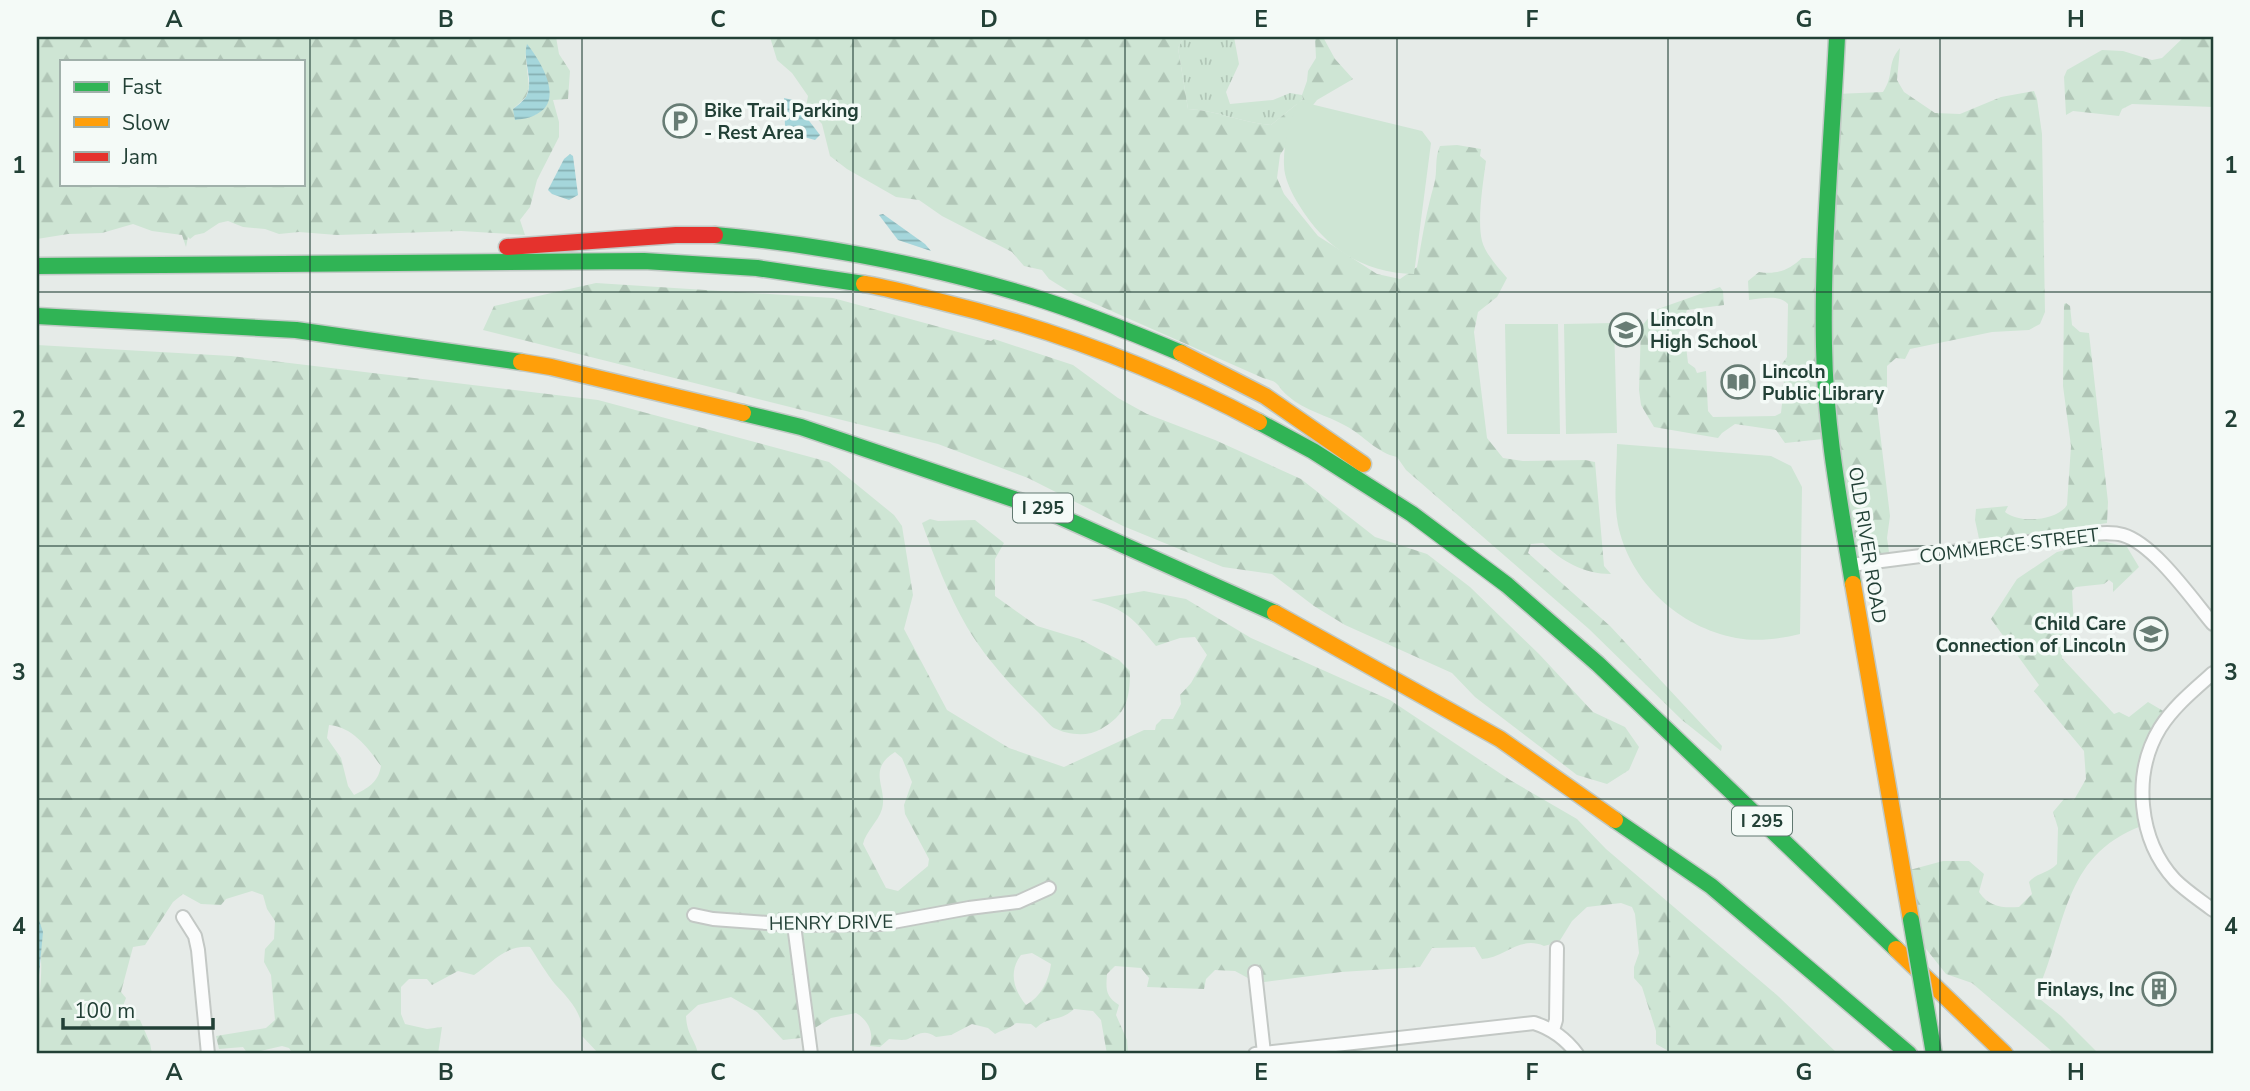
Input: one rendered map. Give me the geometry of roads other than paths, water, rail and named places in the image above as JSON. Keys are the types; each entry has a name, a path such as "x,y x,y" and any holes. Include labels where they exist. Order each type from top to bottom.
{"main road":[{"name":"OLD RIVER ROAD","path":"1837,37 1825,261 1825,358 1832,451 1934,1054"},
{"path":"316,262 658,236 716,235 849,252 915,265 986,284 1127,330 1200,361 1245,384 1435,515 1516,591"},
{"name":"I 295","path":"37,265 607,260 704,263 862,283 968,307 1062,336 1130,361 1208,395 1338,464 1399,503 1516,591 1633,698 2005,1054"},
{"name":"I 295","path":"37,316 271,327 416,343 558,367 700,399 805,427 908,459 1045,509 1200,575 1287,618 1414,687 1527,757 1618,817 1706,882 1810,966 1909,1054"}],"street":[{"name":"COMMERCE STREET","path":"1851,565 2090,534 2119,534 2133,539 2151,552 2213,624"},
{"path":"2213,673 2178,706 2157,734 2147,760 2142,799 2150,836 2162,862 2176,881 2213,910"},
{"name":"HENRY DRIVE","path":"694,915 794,925 904,921 969,908 1018,902 1049,888"},
{"path":"183,917 195,936 198,950 208,1054"},
{"path":"794,925 811,1054"},
{"path":"1553,1030 1556,1020 1557,948"},
{"path":"1255,972 1259,1054 1534,1023 1553,1030 1568,1042 1577,1054"},
{"path":"1382,1054 1384,1041"}],"water":[{"path":"527,44 543,69 550,90 549,99 545,108 537,114 515,120 513,109 525,99 529,85"},
{"path":"784,98 793,100 820,135 815,140 793,134 785,126"},
{"path":"570,154 573,156 578,195 569,200 548,190 564,159"},
{"path":"883,214 931,251 898,240 879,215"},
{"path":"37,914 43,932 37,996"}],"place":[{"name":"Bike Trail Parking - Rest Area","path":"680,121"},
{"name":"Lincoln High School","path":"1626,330"},
{"name":"Lincoln Public Library","path":"1738,382"},
{"name":"Child Care Connection of Lincoln","path":"2151,634"},
{"name":"Finlays, Inc","path":"2159,989"}]}
